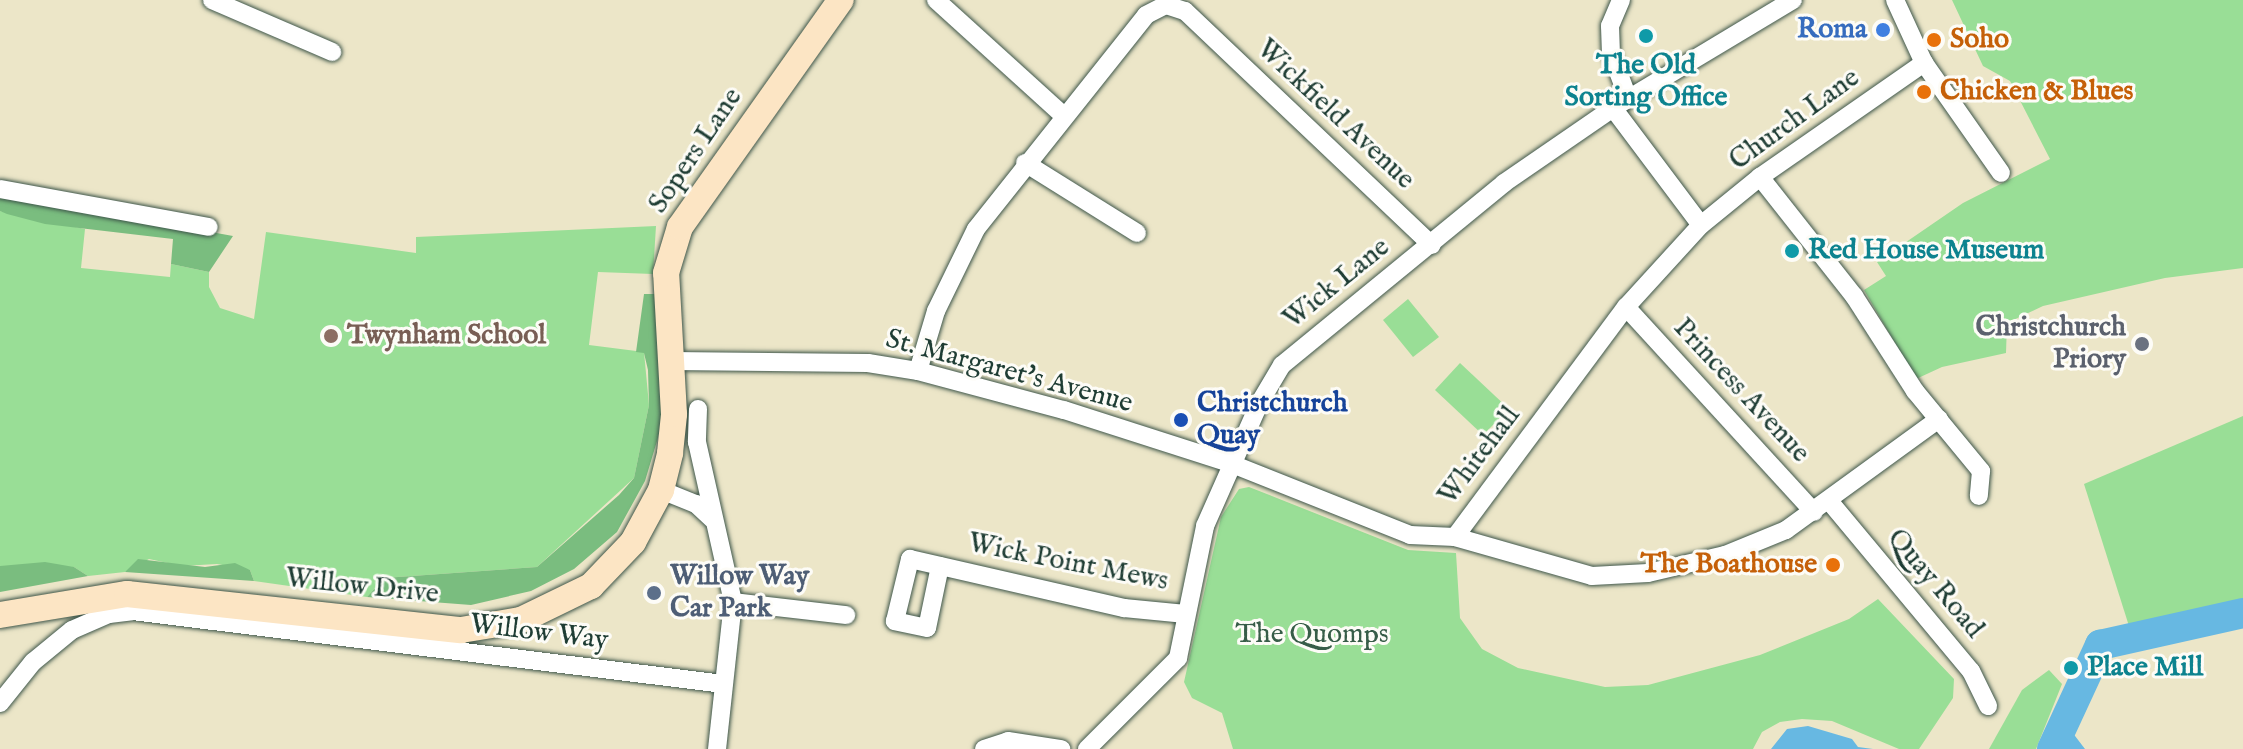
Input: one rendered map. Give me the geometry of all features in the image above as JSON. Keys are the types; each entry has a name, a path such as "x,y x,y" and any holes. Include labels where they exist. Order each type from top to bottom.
{"street":[{"path":"212,0 332,52"},
{"name":"Sopers Lane","path":"661,490 674,414 666,273 680,227 841,0"},
{"path":"936,0 1063,115"},
{"path":"1621,0 1610,26 1611,53 1620,103 1701,225"},
{"name":"Wick Lane","path":"1087,749 1178,658 1205,526 1282,365 1504,183 1620,103 1793,0"},
{"path":"1895,0 1924,63 2001,173"},
{"name":"Wickfield Avenue","path":"918,371 936,311 976,229 1063,115 1146,15 1166,5 1185,11 1432,245"},
{"name":"Church Lane","path":"1701,225 1760,177 1924,63"},
{"path":"1025,163 1137,233"},
{"path":"1760,177 1854,296 1939,419 1981,471 1979,496"},
{"path":"0,189 209,227"},
{"name":"Whitehall","path":"1232,464 1410,535 1455,537 1626,307 1701,225"},
{"name":"Princess Avenue","path":"1626,307 1822,507"},
{"name":"St. Margaret's Avenue","path":"671,361 868,363 918,371 1064,410 1232,464"},
{"path":"698,409 697,442 712,519 724,547 733,602 717,749"},
{"path":"1455,537 1592,576 1648,573 1725,555 1822,507 1939,419"},
{"path":"661,490 696,504 712,519"},
{"name":"Willow Drive","path":"0,615 127,594 408,627 494,625 555,607 591,586 633,542 661,490"},
{"name":"Quay Road","path":"1822,507 1971,671 1988,706"},
{"name":"Wick Point Mews","path":"940,566 1124,608 1186,614"},
{"path":"733,602 846,615"},
{"name":"Willow Way","path":"0,703 50,646 100,617 147,612 724,684"},
{"path":"984,749 1008,741 1061,749"}],"green space":[{"path":"1952,0 2243,0 2243,268 2165,278 2043,306 2007,323 2006,353 1942,367 1916,379 1864,290 1886,276 1877,262 1963,203 2050,159 2010,81 1983,66"},
{"path":"0,191 233,236 209,272 171,264 173,239 45,224 7,214 0,211"},
{"name":"Twynham School","path":"0,211 85,229 81,268 170,277 171,264 209,272 209,287 220,308 254,319 266,232 416,253 416,237 656,226 653,274 598,272 589,345 644,352 649,405 634,478 537,567 384,578 367,597 254,581 250,570 217,564 182,566 149,559 125,572 88,576 74,567 0,566"},
{"path":"644,294 658,294 665,377 660,431 645,481 617,532 574,569 531,591 471,605 367,597 384,578 537,567 619,495 634,478 649,405 644,353 636,352"},
{"path":"1408,299 1439,337 1413,357 1383,320"},
{"path":"1460,363 1509,409 1483,435 1435,390"},
{"path":"2243,416 2243,605 2135,645 2084,484"},
{"name":"The Quomps","path":"1249,487 1408,550 1456,553 1460,618 1482,649 1518,668 1605,687 1648,685 1760,655 1849,619 1878,599 1954,679 1953,698 1919,749 1899,749 1832,721 1802,719 1780,722 1762,732 1753,749 1233,749 1222,713 1192,698 1184,682 1221,517 1239,489"},
{"path":"138,559 205,567 235,563 250,570 254,581 125,572"},
{"path":"45,562 74,567 88,576 0,592 0,566"},
{"path":"2049,670 2062,684 2036,749 1989,749 2022,690"}],"water":[{"path":"2085,670 2092,674 2083,688 2072,732 2085,749 2039,749 2061,695 2071,679 2075,681 2071,702"},
{"path":"1808,726 1852,739 1858,747 1873,749 1771,749 1787,729"}],"waterway":[{"path":"2052,749 2100,645 2243,613"}],"place":[{"name":"Roma","path":"1883,30"},
{"name":"The Old Sorting Office","path":"1646,36"},
{"name":"Soho","path":"1934,40"},
{"name":"Chicken & Blues","path":"1924,92"},
{"name":"Red House Museum","path":"1792,251"},
{"name":"Twynham School","path":"331,336"},
{"name":"Christchurch Priory","path":"2142,344"},
{"name":"Christchurch Quay","path":"1181,420"},
{"name":"The Boathouse","path":"1833,565"},
{"name":"Willow Way Car Park","path":"654,593"},
{"name":"Place Mill","path":"2071,668"}]}
